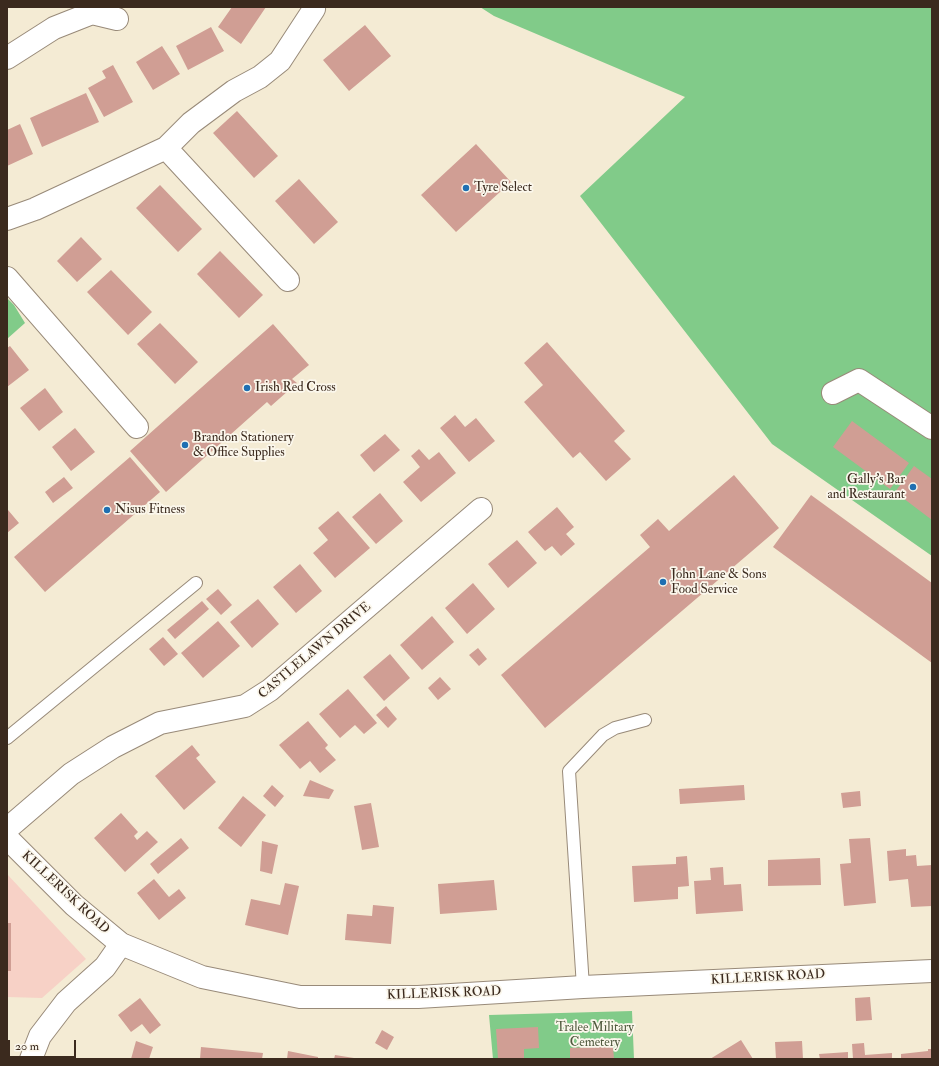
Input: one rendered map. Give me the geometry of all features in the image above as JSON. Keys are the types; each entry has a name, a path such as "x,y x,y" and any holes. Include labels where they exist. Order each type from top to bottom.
{"street":[{"path":"7,219 35,209 166,148 191,123 228,95 260,77 280,61 314,9 313,7"},
{"path":"7,58 54,28 92,13 117,19"},
{"path":"166,148 288,280"},
{"path":"7,278 137,427"},
{"path":"833,393 859,380 932,428"},
{"name":"CASTLELAWN DRIVE","path":"7,828 71,774 112,747 160,723 245,706 270,690 481,509"},
{"name":"KILLERISK ROAD","path":"7,838 74,905 121,944 202,977 300,997 418,997 583,987 932,971"},
{"path":"32,1059 40,1036 66,1002 105,967 121,944"}],"lane":[{"path":"7,738 196,583"},
{"path":"583,987 569,771 603,735 615,728 645,720"}],"shaded area":[{"path":"7,874 86,959 42,998 7,997"}],"green space":[{"path":"480,7 932,7 932,556 772,444 580,196 685,97 494,16"},
{"path":"7,298 14,305 25,323 7,339"},
{"name":"Tralee Military Cemetery","path":"632,1011 634,1059 493,1059 489,1015"}],"building":[{"path":"232,7 266,7 241,44 218,27"},
{"path":"365,25 391,56 349,91 323,60"},
{"path":"211,27 224,51 188,70 176,46"},
{"path":"162,46 180,74 153,90 136,62"},
{"path":"113,65 133,102 104,117 88,88 106,78 102,71"},
{"path":"86,93 99,122 42,147 30,118"},
{"path":"237,111 278,156 254,178 213,133"},
{"path":"20,124 33,154 7,166 7,130"},
{"name":"Tyre Select","path":"476,144 511,182 456,232 421,195"},
{"path":"299,179 338,222 314,244 275,201"},
{"path":"160,185 202,229 178,252 136,208"},
{"path":"81,237 102,259 77,282 57,261"},
{"path":"220,251 263,295 239,318 197,274"},
{"path":"111,270 152,312 128,335 87,292"},
{"path":"160,323 198,362 175,384 137,344"},
{"path":"273,324 309,365 292,379 297,383 271,406 267,402 166,492 130,451"},
{"path":"547,342 625,431 614,441 631,459 606,481 580,452 573,458 524,402 543,385 524,363"},
{"path":"10,346 29,370 7,387 7,348"},
{"path":"45,388 63,412 39,431 20,408"},
{"path":"455,415 465,427 476,418 495,441 469,462 440,428"},
{"path":"852,421 909,463 890,489 833,447"},
{"path":"75,428 95,452 71,471 52,447"},
{"path":"385,434 400,450 374,472 360,455"},
{"path":"419,449 429,460 439,452 456,473 421,502 403,482 420,467 411,456"},
{"path":"130,457 160,492 45,592 14,557"},
{"name":"Gally's Bar and Restaurant","path":"914,466 932,479 932,520 895,492"},
{"name":"John Lane & Sons Food Service","path":"734,475 779,528 545,728 501,675 650,547 640,535 658,519 669,531"},
{"path":"64,477 73,488 53,503 45,492"},
{"path":"380,493 403,521 376,544 352,517"},
{"path":"811,495 932,583 932,663 773,547"},
{"path":"557,507 574,527 566,534 575,544 561,556 552,546 545,551 528,532"},
{"path":"8,510 19,523 7,533 7,511"},
{"path":"338,511 370,548 335,578 313,553 328,540 318,528"},
{"path":"517,540 537,563 508,588 488,564"},
{"path":"300,564 322,591 296,613 273,587"},
{"path":"473,583 495,609 467,634 445,608"},
{"path":"218,589 232,605 221,615 206,599"},
{"path":"258,599 279,624 252,648 230,622"},
{"path":"202,601 209,609 175,639 167,630"},
{"path":"432,616 454,642 422,670 400,645"},
{"path":"218,621 240,646 203,678 181,653"},
{"path":"163,637 178,654 164,666 149,649"},
{"path":"478,648 487,659 479,666 469,655"},
{"path":"390,654 410,678 384,701 363,677"},
{"path":"440,677 451,689 438,700 428,688"},
{"path":"348,689 377,723 364,734 355,725 340,738 319,714"},
{"path":"386,706 397,719 388,728 376,715"},
{"path":"308,721 328,745 325,748 336,760 320,773 310,761 300,769 279,745"},
{"path":"192,745 200,755 196,758 216,782 184,810 155,776"},
{"path":"310,780 334,790 329,799 303,796"},
{"path":"272,785 284,796 275,807 263,796"},
{"path":"744,785 745,800 680,804 679,789"},
{"path":"860,791 861,806 843,808 841,793"},
{"path":"243,796 266,815 241,847 218,828"},
{"path":"371,803 379,847 362,850 354,806"},
{"path":"121,813 138,832 134,836 137,840 147,831 158,842 125,872 94,838"},
{"path":"181,838 189,848 158,874 150,864"},
{"path":"870,838 876,903 844,906 840,864 851,863 849,839"},
{"path":"262,841 278,845 272,874 260,871"},
{"path":"906,849 906,856 916,855 917,866 932,865 932,906 911,907 908,879 889,881 887,851"},
{"path":"687,856 689,886 678,887 678,899 634,902 632,866 676,864 676,857"},
{"path":"820,858 821,885 768,886 768,860"},
{"path":"723,867 724,885 741,884 743,911 696,914 694,881 711,880 710,868"},
{"path":"154,879 169,897 179,889 186,898 159,920 137,893"},
{"path":"494,880 497,910 440,914 438,884"},
{"path":"285,883 299,886 288,935 245,925 251,899 280,905"},
{"path":"373,905 394,907 391,944 345,940 347,914 372,916"},
{"path":"7,923 11,923 11,971 7,971"},
{"path":"870,997 872,1020 856,1021 855,998"},
{"path":"140,998 161,1025 150,1034 142,1024 131,1032 118,1015"},
{"path":"538,1027 539,1048 524,1049 524,1059 498,1059 496,1029"},
{"path":"382,1030 394,1037 387,1050 375,1043"},
{"path":"741,1040 753,1059 710,1059"},
{"path":"136,1041 153,1047 149,1059 131,1059"},
{"path":"802,1041 803,1059 776,1059 775,1042"},
{"path":"864,1043 865,1055 892,1053 892,1059 853,1059 852,1044"},
{"path":"613,1046 614,1059 570,1059 570,1048"},
{"path":"201,1047 263,1053 262,1059 200,1059"},
{"path":"928,1049 932,1049 932,1059 901,1059 901,1054 928,1051"},
{"path":"288,1051 318,1057 318,1059 287,1059"},
{"path":"848,1052 848,1059 820,1059 819,1054"},
{"path":"335,1055 354,1058 354,1059 334,1059"}],"place":[{"name":"Tyre Select","path":"466,188"},
{"name":"Irish Red Cross","path":"247,388"},
{"name":"Brandon Stationery & Office Supplies","path":"185,445"},
{"name":"Gally's Bar and Restaurant","path":"913,487"},
{"name":"Nisus Fitness","path":"107,510"},
{"name":"John Lane & Sons Food Service","path":"663,582"}]}
